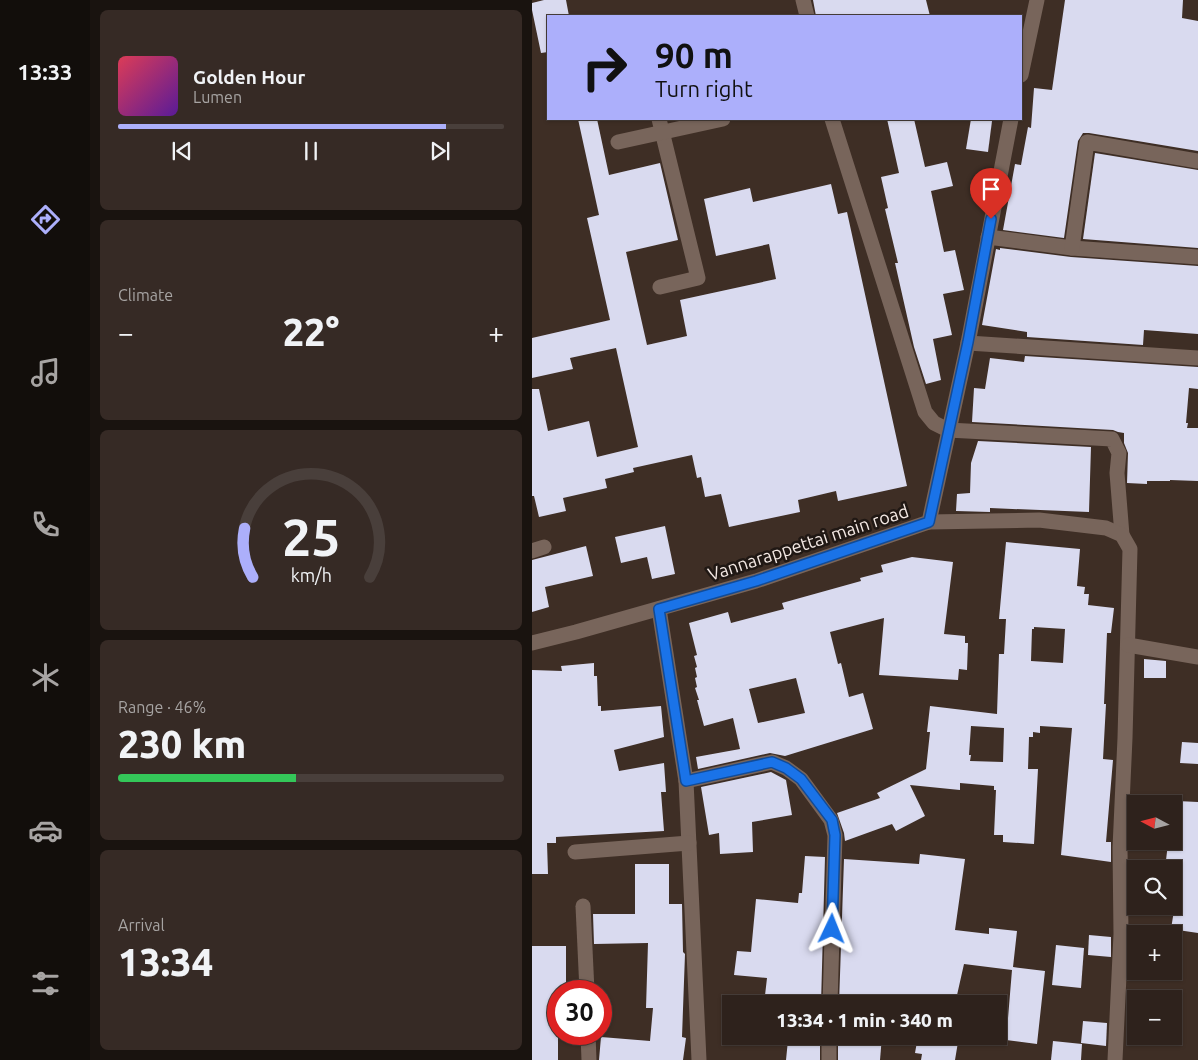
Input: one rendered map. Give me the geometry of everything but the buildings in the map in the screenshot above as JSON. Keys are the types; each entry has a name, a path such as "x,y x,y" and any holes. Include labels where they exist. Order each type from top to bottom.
{"street":[{"path":"803,0 807,15"},
{"path":"1022,71 1037,0"},
{"path":"618,142 661,125 713,120"},
{"path":"832,120 925,412 934,423 948,430 1112,438 1119,453 1117,473 1122,536 1130,549 1120,848 1121,934 1115,1060"},
{"name":"Vannarappettai main road","path":"532,643 756,581 929,522 968,342 1011,120"},
{"path":"660,287 698,278 661,125"},
{"path":"1072,248 1087,142 1198,161"},
{"path":"988,237 1072,248 1198,257"},
{"path":"968,342 1198,358"},
{"path":"929,522 1039,520 1106,528 1122,536"},
{"path":"659,609 686,781 699,1060"},
{"path":"1128,645 1198,657"},
{"path":"686,781 772,762 786,768 801,779 825,809 832,820 835,835 830,995"},
{"path":"575,852 690,843"},
{"path":"584,906 586,980"},
{"path":"588,1045 589,1060"},
{"path":"828,1060 829,1045"}],"route":[{"path":"832,929 835,835 832,820 801,779 786,768 772,762 686,781 659,609 756,581 929,522 968,342 991,219"}]}
